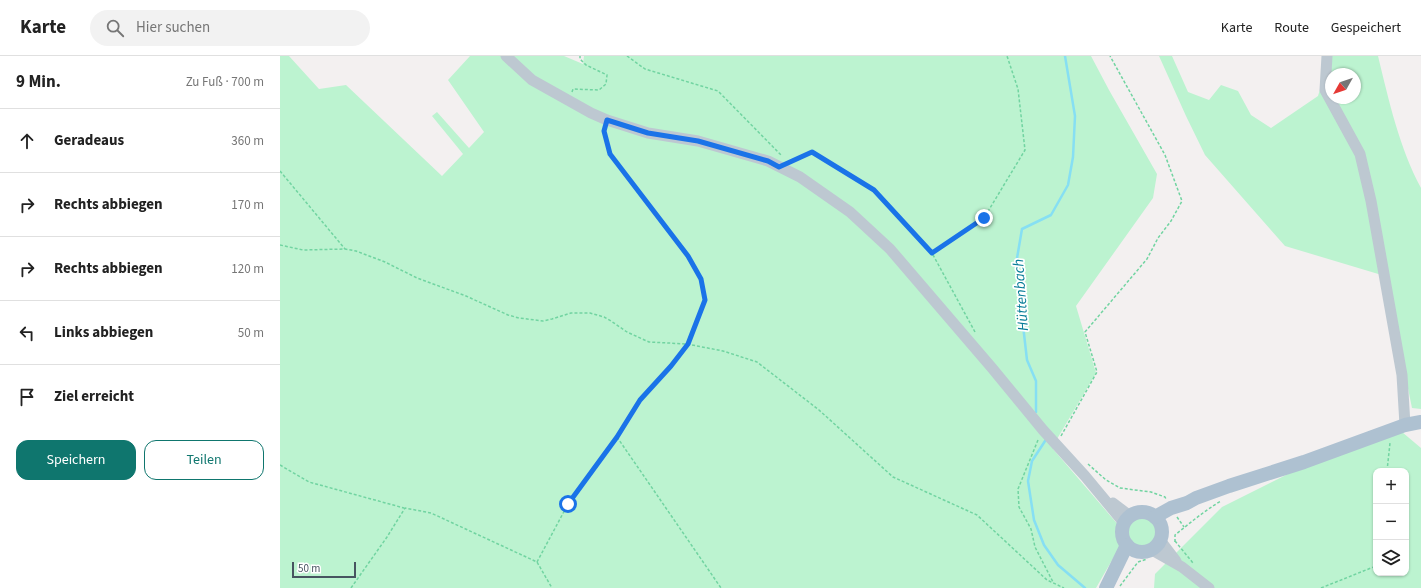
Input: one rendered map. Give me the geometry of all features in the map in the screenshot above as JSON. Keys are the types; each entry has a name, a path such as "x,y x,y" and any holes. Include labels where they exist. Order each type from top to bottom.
{"main road":[{"path":"1158,520 1196,498 1304,462 1404,425 1421,422"},
{"path":"1137,512 1144,512 1158,520 1162,530 1156,545 1145,552 1131,548 1122,532 1127,520 1137,512"},
{"path":"1106,588 1131,548"}],"street":[{"path":"506,56 532,80 591,113 607,120 648,133 698,141 768,161 781,162 850,212 890,249 1056,445 1100,494 1127,520"},
{"path":"1327,56 1325,90 1360,154 1371,202 1402,375 1404,425"},
{"path":"1156,545 1209,588"}],"path":[{"path":"572,93 573,89 599,90 606,84 607,75 586,65 580,59 580,56"},
{"path":"627,56 645,70 718,91 781,162 812,152 874,190 932,253 978,337"},
{"path":"932,253 984,218 1025,150 1018,89 1007,56"},
{"path":"1056,445 1097,372 1085,332 1147,259 1158,238 1171,221 1182,201 1165,155 1110,56"},
{"path":"537,562 568,504 617,437 640,400 671,366 688,344 705,300 701,279 688,256 610,154 604,131 607,120"},
{"path":"280,171 345,249"},
{"path":"280,245 303,250 345,249 356,251 385,262 417,278 478,301 508,315 519,318 543,321 571,313 590,313 612,320 627,332 649,342 688,344 723,350 757,362 819,410 893,477 977,515 1047,580 1064,588"},
{"path":"1043,430 1018,489 1019,507 1031,529 1035,547 1053,582"},
{"path":"617,437 721,588"},
{"path":"1387,468 1390,440"},
{"path":"1084,460 1106,480 1120,488 1151,492 1164,497 1184,527"},
{"path":"280,465 309,482 405,508 431,513 537,562 552,588"},
{"path":"351,588 387,537 405,508"},
{"path":"1321,588 1373,567"}],"green space":[{"path":"280,56 289,56 319,89 346,85 442,176 463,154 432,116 437,112 469,148 484,132 448,80 470,56 564,56 583,64 584,56 1091,56 1157,174 1153,198 1076,306 1096,373 1057,439 1053,449 1120,527 1123,541 1096,588 280,588"},
{"path":"1159,56 1172,56 1188,92 1209,100 1221,85 1238,91 1251,115 1271,128 1318,96 1325,73 1325,104 1361,104 1361,68 1326,68 1330,56 1378,56 1401,140 1413,172 1421,188 1421,409 1412,408 1385,276 1285,246 1205,155"},
{"path":"1402,432 1421,448 1421,588 1154,588 1155,574 1222,507 1306,465"},
{"path":"1142,518 1152,522 1156,532 1152,542 1142,546 1132,542 1128,532 1132,522"}],"waterway":[{"name":"Hüttenbach","path":"1036,412 1036,381 1027,360 1016,264 1022,229 1051,215 1068,185 1073,157 1075,116 1065,56"},
{"name":"Hüttenbach","path":"1047,438 1032,461 1028,481 1034,520 1044,545 1058,565 1085,588"}],"route":[{"path":"568,504 617,437 640,400 671,366 688,344 705,300 701,279 688,256 610,154 604,131 607,120 648,133 698,141 768,161 779,167 812,152 874,190 932,253 984,218"}]}
